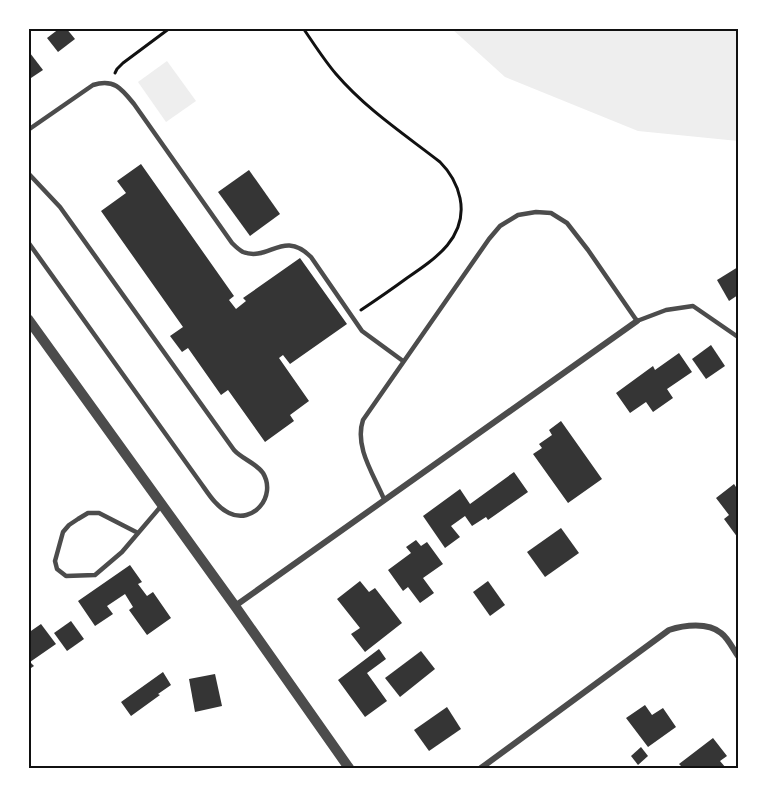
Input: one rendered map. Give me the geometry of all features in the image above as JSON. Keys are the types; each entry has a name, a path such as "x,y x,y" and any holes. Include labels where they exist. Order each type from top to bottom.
{"street":[{"path":"28,319 349,768"},
{"path":"235,606 637,321"},
{"path":"481,768 669,630 679,627 714,628 723,634 738,656"}],"lane":[{"path":"28,130 93,85 101,82 110,83 122,90 232,243 241,251 251,254 282,245 302,248 311,257 363,331 404,361"},
{"path":"28,173 60,207 234,450 239,456 259,468 264,475 267,482 266,496 256,511 242,516 235,515 223,510 217,503 28,242"},
{"path":"384,500 364,454 360,428 363,420 489,239 500,226 518,215 536,212 551,213 567,223 637,321 666,310 693,306 738,337"},
{"path":"138,533 99,513 88,513 69,525 63,532 55,561 57,568 66,576 95,575 122,552 162,505"}],"path":[{"path":"110,83 123,63 170,28"},
{"path":"303,28 335,73 355,94 448,170 458,191 462,207 460,222 454,237 443,251 352,316"}],"shaded area":[{"path":"452,29 738,29 738,141 638,131 505,77"},
{"path":"167,61 196,101 166,122 138,82"}],"building":[{"path":"60,28 66,28 75,39 58,52 47,38"},
{"path":"30,53 43,70 28,80 28,55"},
{"path":"141,164 234,296 229,300 236,309 246,301 243,298 300,258 347,324 290,364 283,355 279,358 309,401 290,415 294,421 265,442 228,390 221,395 188,348 182,352 170,336 183,327 101,211 126,193 117,181"},
{"path":"249,170 280,214 250,236 218,192"},
{"path":"738,267 738,295 729,301 717,280"},
{"path":"711,345 725,366 706,379 692,359"},
{"path":"679,353 692,372 667,389 673,398 653,412 646,402 630,413 616,393 653,366 655,370"},
{"path":"561,421 602,479 568,503 533,454 542,448 539,444 552,435 549,430"},
{"path":"514,472 528,492 488,520 486,517 472,526 465,516 451,526 460,537 445,548 423,516 460,489 470,504"},
{"path":"734,484 738,490 738,538 724,519 729,515 716,498"},
{"path":"561,528 579,553 545,577 527,552"},
{"path":"416,540 421,546 427,542 443,564 423,578 434,593 420,603 408,587 403,591 388,570 411,553 406,547"},
{"path":"130,565 142,582 138,584 147,596 153,592 171,618 147,635 129,610 133,607 125,594 107,606 113,614 95,626 78,601"},
{"path":"360,581 369,592 375,588 402,623 365,652 351,634 360,628 337,599"},
{"path":"488,581 505,605 490,616 473,592"},
{"path":"71,621 84,639 67,651 54,633"},
{"path":"41,624 56,644 30,662 34,666 28,670 28,633"},
{"path":"379,649 386,659 367,673 387,701 365,717 338,680"},
{"path":"421,651 435,669 400,697 385,678"},
{"path":"163,672 171,685 131,716 121,702"},
{"path":"215,674 222,706 195,712 189,679"},
{"path":"645,705 652,715 663,708 676,727 648,747 626,718"},
{"path":"447,707 461,729 429,751 414,730"},
{"path":"713,738 727,756 720,761 726,768 683,768 679,764"},
{"path":"641,747 648,756 638,765 631,756"}]}
